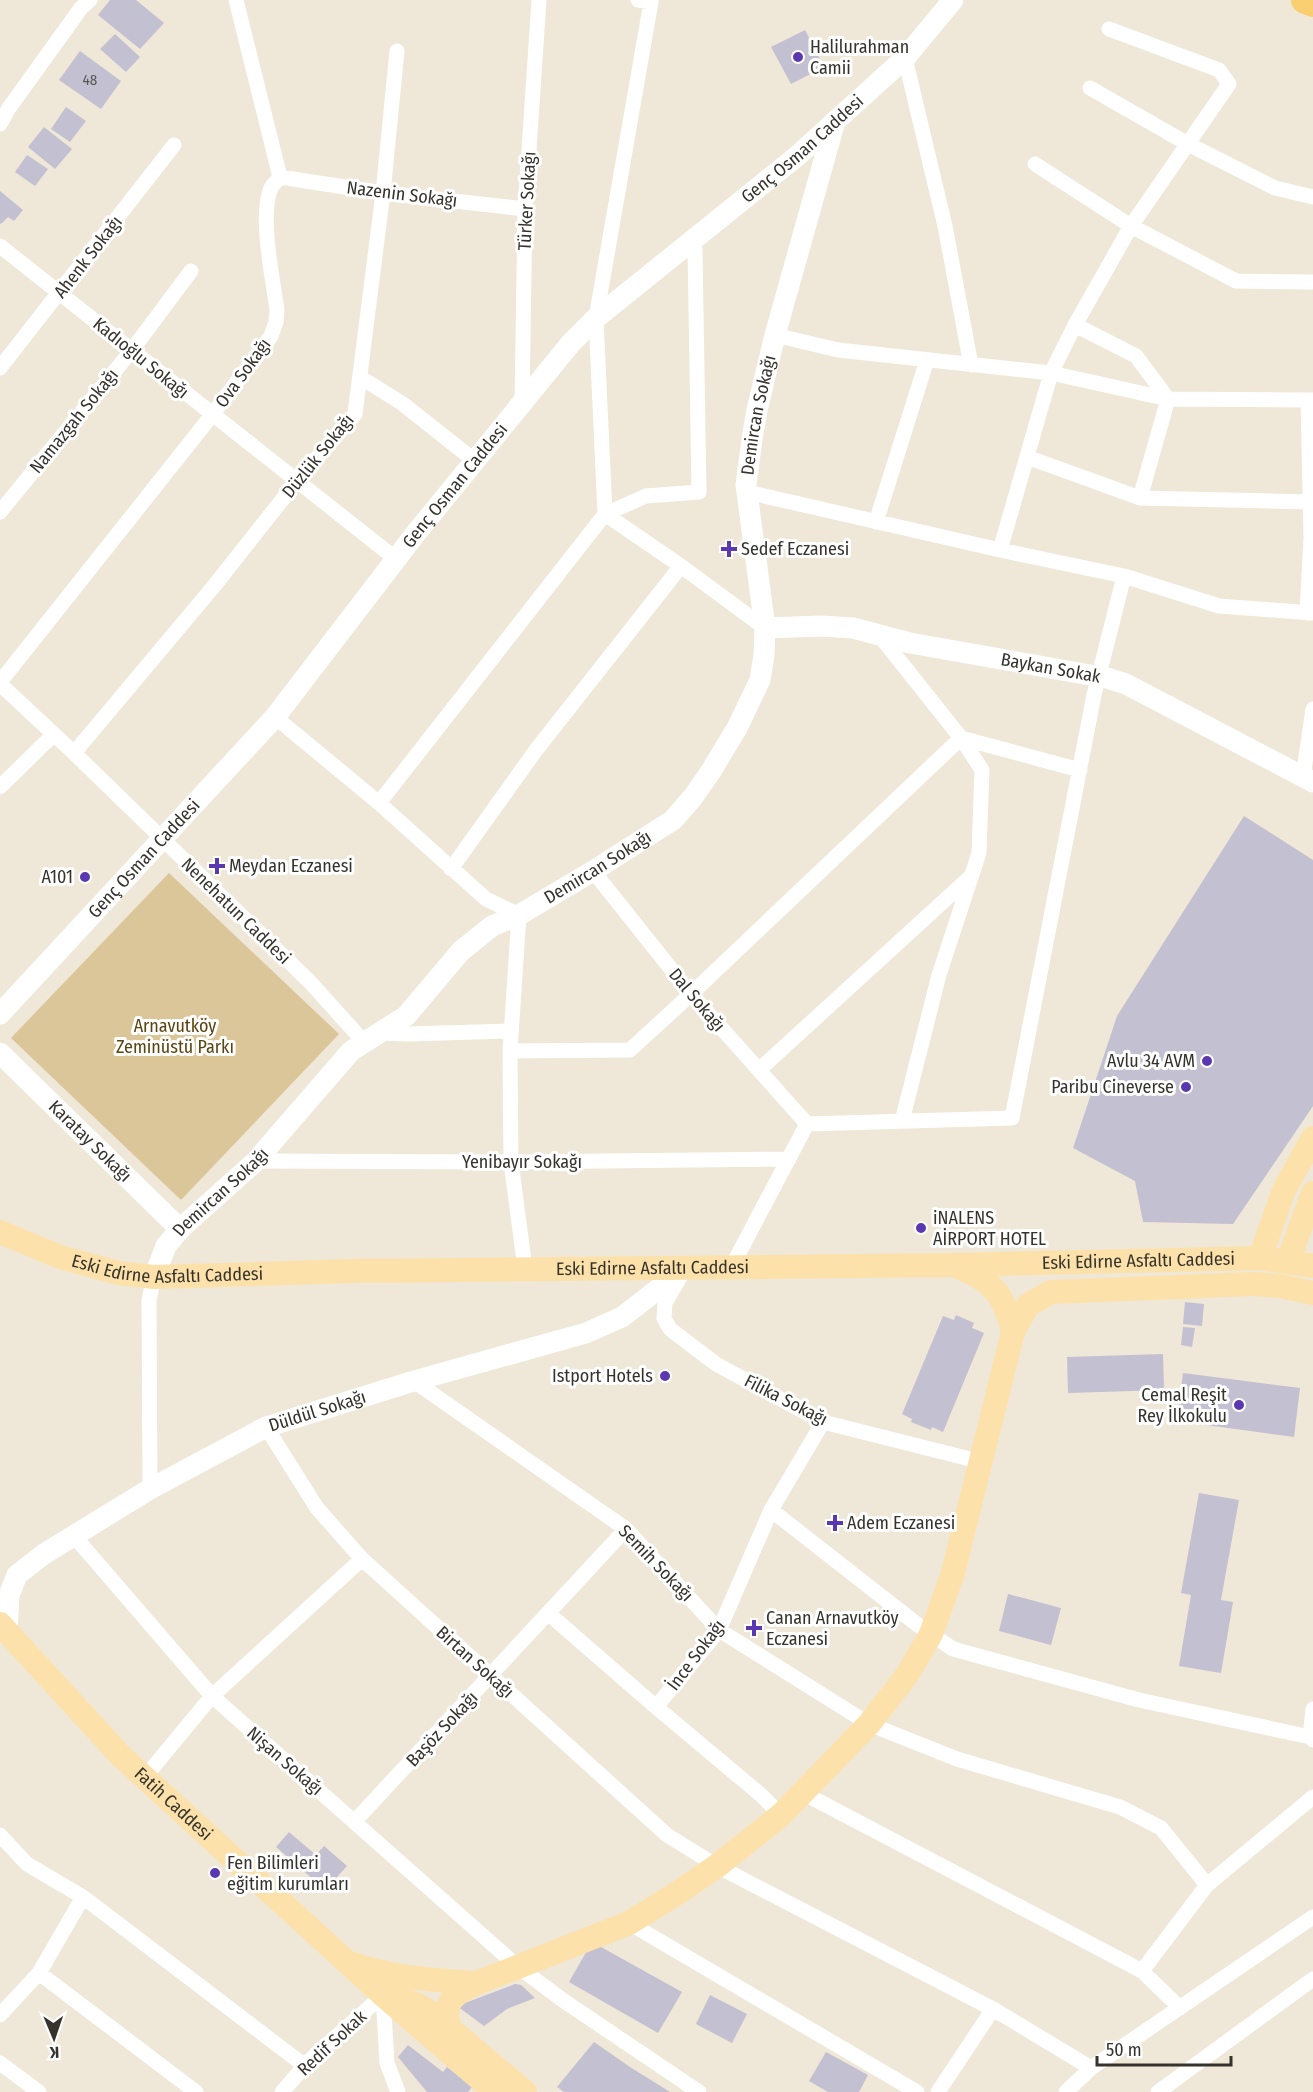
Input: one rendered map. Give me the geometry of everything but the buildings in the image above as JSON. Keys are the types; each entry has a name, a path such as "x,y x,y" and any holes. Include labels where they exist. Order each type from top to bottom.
{"highway":[{"path":"1305,0 1313,3"}],"main road":[{"path":"1260,1257 1284,1190 1313,1138"},
{"path":"1288,1261 1313,1193"},
{"name":"Eski Edirne Asfaltı Caddesi","path":"0,1232 60,1257 118,1273 154,1277 687,1266 954,1265 1260,1257 1313,1266"},
{"path":"449,2028 445,2014 448,2004 460,1991 517,1966 629,1923 717,1866 781,1815 803,1793 868,1724 907,1675 931,1634 953,1573 1013,1332 1007,1307 994,1288 977,1274 954,1265"},
{"name":"Eski Edirne Asfaltı Caddesi","path":"1013,1332 1029,1305 1052,1293 1253,1284 1281,1286 1313,1293"},
{"name":"Fatih Caddesi","path":"2,1628 121,1756 383,1995 495,2092"},
{"path":"346,1961 375,1972 405,1978 477,1983"},
{"path":"383,1995 416,2003 426,2008 525,2092"}],"street":[{"path":"0,124 81,8 90,0"},
{"path":"236,0 280,177"},
{"name":"Türker Sokağı","path":"522,402 525,209 539,0"},
{"path":"605,514 596,318 651,2 638,0"},
{"name":"Genç Osman Caddesi","path":"0,1014 275,717 396,559 571,343 596,318 796,157 905,58 953,0"},
{"path":"1000,550 1051,374 1075,325 1131,226 1229,84 1219,70 1109,29"},
{"name":"Düzlük Sokağı","path":"74,753 214,586 297,481 355,414 383,193 397,51"},
{"path":"905,58 945,226 971,365"},
{"path":"1090,88 1188,144 1275,188 1313,197"},
{"name":"Demircan Sokağı","path":"150,1489 149,1300 154,1277 166,1246 180,1228 256,1161 351,1051 406,1016 461,951 477,937 492,926 519,915 593,871 673,820 693,797 736,728 760,680 764,655 765,628 747,492 757,410 835,121"},
{"name":"Ahenk Sokağı","path":"0,368 174,145"},
{"path":"1035,164 1131,226 1236,281 1313,282"},
{"name":"Nazenin Sokağı","path":"280,177 383,193 525,209"},
{"name":"Ova Sokağı","path":"0,683 212,415 271,336 277,310 267,201 272,187 280,177"},
{"path":"379,803 605,514 646,496 699,492 695,249 692,241"},
{"name":"Kadıoğlu Sokağı","path":"0,246 396,559"},
{"name":"Namazgah Sokağı","path":"0,512 132,350 191,271"},
{"path":"1075,325 1136,356 1168,399"},
{"path":"747,492 1124,576 1219,606 1310,613 1311,400 1168,399 1051,374 838,350 776,335"},
{"path":"876,522 927,360"},
{"path":"360,377 403,404 476,461"},
{"path":"1140,498 1168,399"},
{"path":"1027,457 1140,498 1310,502"},
{"path":"605,514 765,628"},
{"path":"451,869 536,750 681,566"},
{"path":"732,1266 807,1124 1012,1118 1099,676 1124,576"},
{"name":"Baykan Sokak","path":"765,628 821,626 853,628 880,636 1099,676 1126,684 1308,780"},
{"path":"880,636 961,738 982,770 980,853 939,975 902,1121"},
{"name":"Nenehatun Caddesi","path":"0,683 310,982 372,1037"},
{"path":"1308,780 1313,709"},
{"path":"275,717 379,803 486,899 519,915 510,1051 511,1162 525,1269"},
{"path":"0,787 54,734"},
{"path":"961,738 1080,770"},
{"path":"510,1051 630,1050 961,738"},
{"name":"Dal Sokağı","path":"593,871 691,994 807,1124"},
{"path":"759,1070 972,876"},
{"path":"372,1037 511,1031"},
{"name":"Karatay Sokağı","path":"0,1053 180,1228"},
{"name":"Yenibayır Sokağı","path":"256,1161 511,1162 789,1159"},
{"name":"Düldül Sokağı","path":"2,1628 9,1594 17,1575 44,1554 150,1489 266,1427 586,1333 622,1317 687,1266"},
{"name":"Filika Sokağı","path":"687,1266 665,1303 664,1318 670,1329 716,1364 823,1422 982,1462"},
{"name":"Semih Sokağı","path":"414,1382 626,1529 719,1630 868,1724 957,1759 1120,1806 1161,1828 1207,1885"},
{"name":"İnce Sokağı","path":"781,1815 656,1707 719,1630 771,1510 823,1422"},
{"name":"Birtan Sokağı","path":"266,1427 317,1508 362,1559 667,1835 717,1866 993,2009 1091,2068"},
{"path":"771,1510 952,1649 1106,1691 1312,1739 1313,1709"},
{"name":"Başöz Sokağı","path":"354,1822 626,1529"},
{"name":"Nişan Sokağı","path":"74,1536 212,1696 517,1966 564,2001 699,2092"},
{"path":"145,1777 212,1696 362,1559"},
{"path":"549,1614 656,1707"},
{"path":"803,1793 1142,1971 1180,2008"},
{"path":"1142,1971 1207,1885 1313,1797"},
{"path":"0,1834 27,1864 83,1897 305,2066"},
{"path":"0,2015 39,1973 83,1897"},
{"path":"1066,2092 1091,2068 1311,1922"},
{"path":"629,1923 917,2092"},
{"path":"39,1973 196,2092"},
{"path":"1158,2092 1313,1979"},
{"path":"383,1995 387,2063 396,2090"},
{"name":"Redif Sokak","path":"282,2092 305,2066 383,1995"},
{"path":"945,2090 993,2009"},
{"path":"0,2063 39,2092"}],"green space":[{"name":"Arnavutköy Zeminüstü Parkı","path":"169,873 339,1034 181,1200 11,1038"}],"place":[{"name":"Halilurahman Camii","path":"798,57"},
{"name":"Sedef Eczanesi","path":"729,549"},
{"name":"Meydan Eczanesi","path":"217,866"},
{"name":"A101","path":"85,877"},
{"name":"Avlu 34 AVM","path":"1207,1061"},
{"name":"Paribu Cineverse","path":"1186,1087"},
{"name":"iNALENS AİRPORT HOTEL","path":"921,1228"},
{"name":"Istport Hotels","path":"665,1376"},
{"name":"Cemal Reşit Rey İlkokulu","path":"1239,1405"},
{"name":"Adem Eczanesi","path":"835,1523"},
{"name":"Canan Arnavutköy Eczanesi","path":"754,1628"},
{"name":"Fen Bilimleri eğitim kurumları","path":"215,1873"}]}
